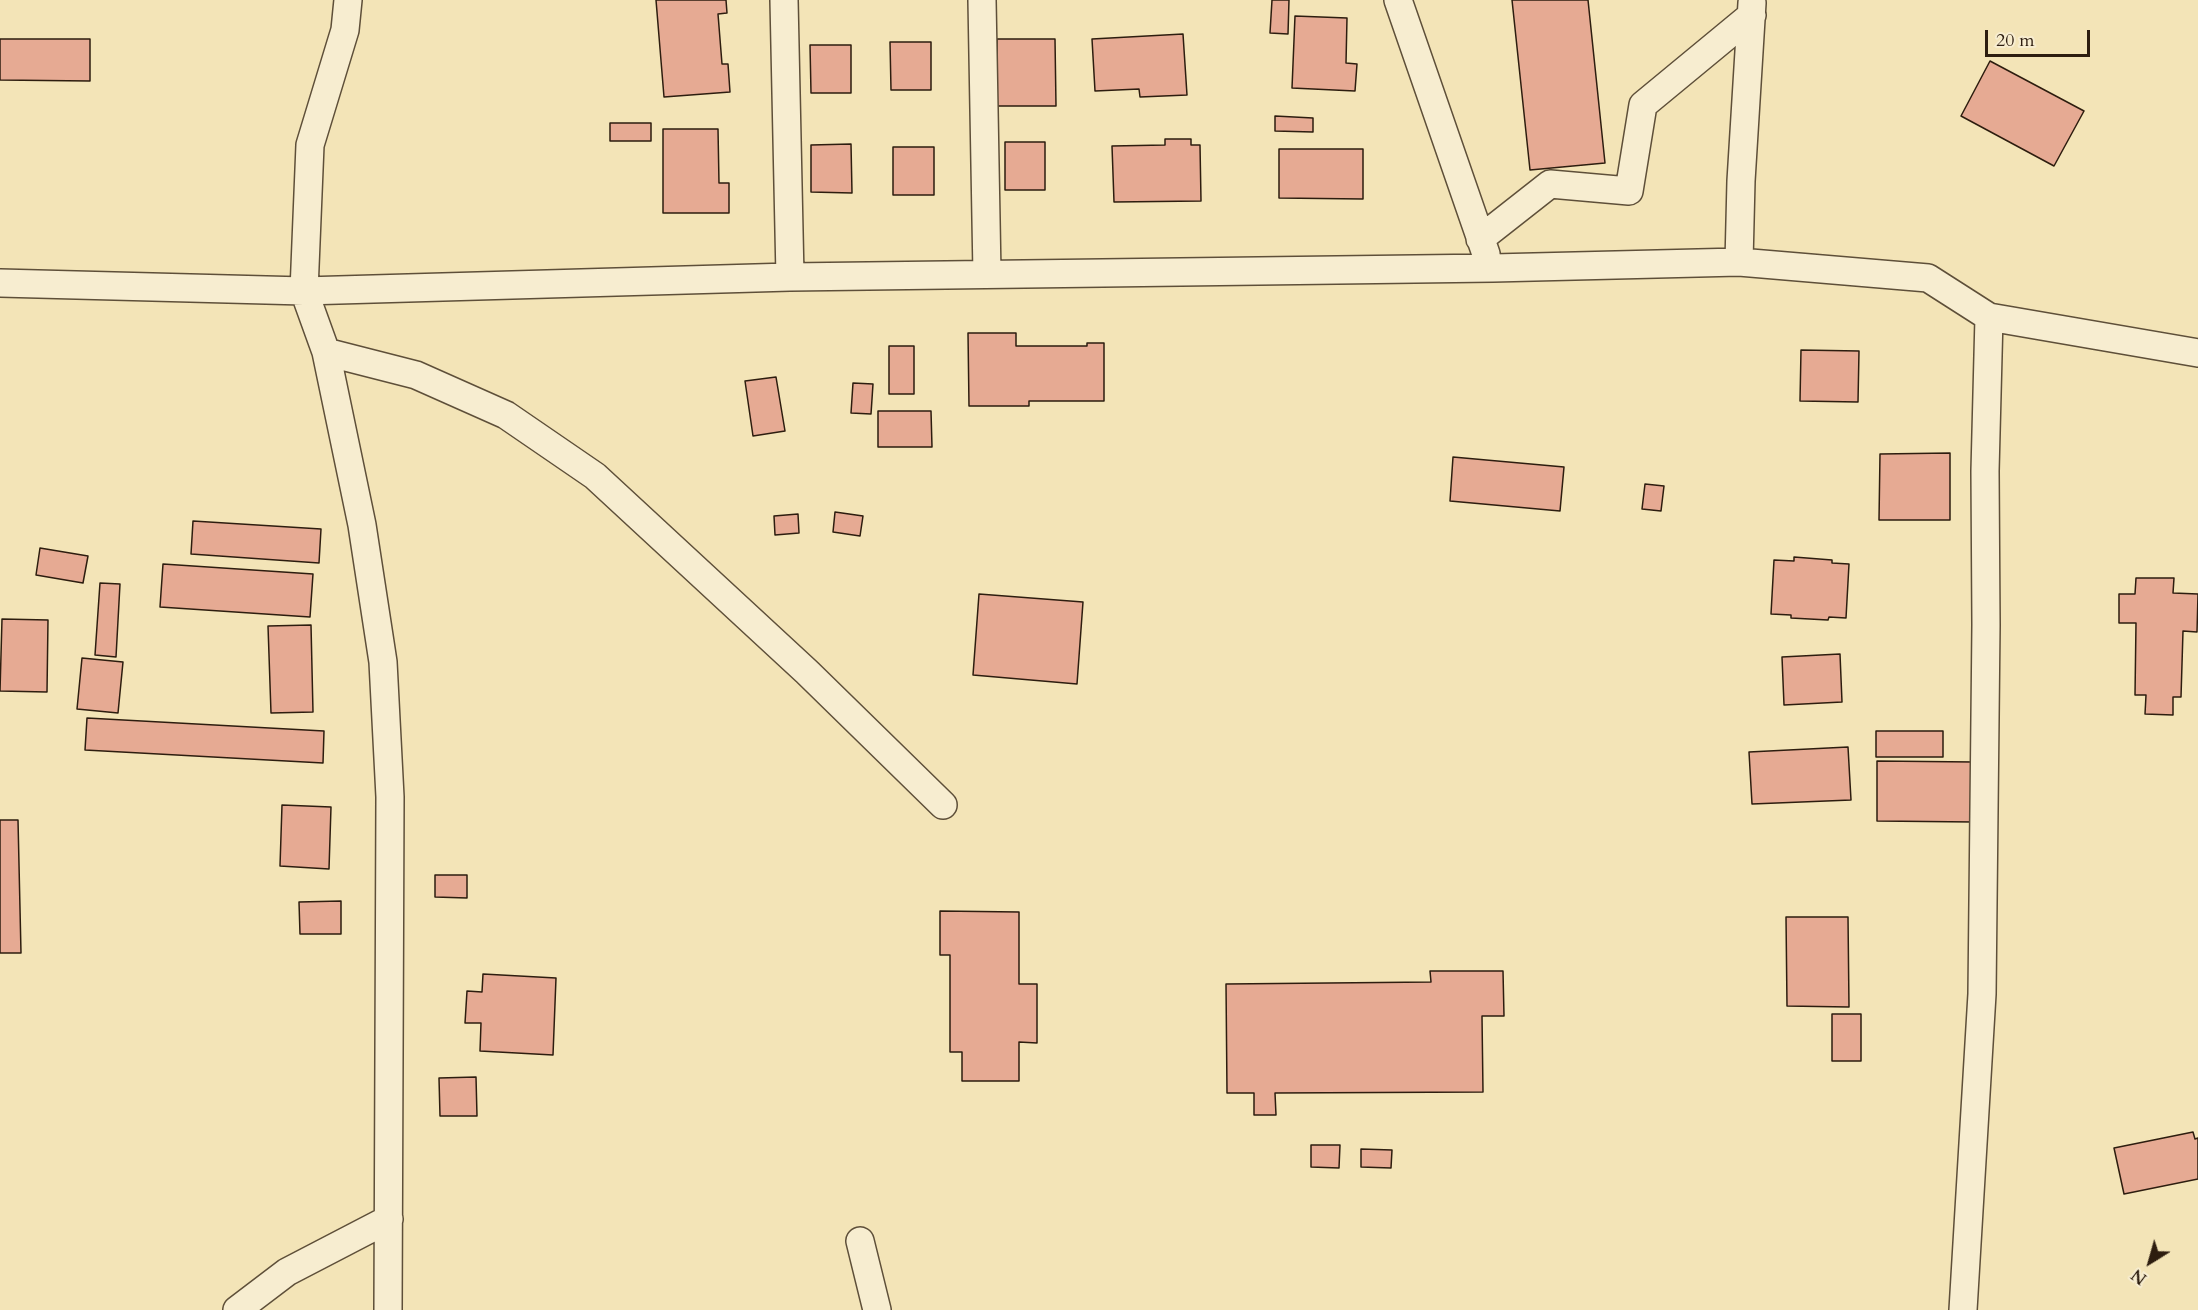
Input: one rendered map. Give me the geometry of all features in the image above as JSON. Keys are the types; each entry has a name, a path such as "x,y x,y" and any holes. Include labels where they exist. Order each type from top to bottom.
{"street":[{"path":"348,0 345,30 310,145 304,291 326,352 362,525 383,662 390,797 388,1310"},
{"path":"784,0 790,277"},
{"path":"982,0 987,274"},
{"path":"1398,0 1492,268"},
{"path":"1480,239 1550,184 1629,191 1642,105 1752,8"},
{"path":"1739,262 1741,181 1752,8"},
{"path":"0,283 304,291 790,277 1492,268 1739,262 1928,278 1989,317 2198,353"},
{"path":"1963,1310 1982,994 1986,625 1985,471 1989,317"},
{"path":"326,352 417,375 506,415 595,476 807,672 944,805"},
{"path":"237,1310 287,1272 389,1219"},
{"path":"860,1241 877,1310"}],"building":[{"path":"656,0 726,0 727,13 718,14 722,64 728,64 730,92 664,97"},
{"path":"1272,0 1289,0 1288,34 1270,33"},
{"path":"1512,0 1588,0 1605,163 1530,170"},
{"path":"1295,16 1347,18 1346,63 1357,64 1355,91 1292,88"},
{"path":"1183,34 1187,95 1140,97 1139,89 1095,91 1092,39"},
{"path":"0,39 90,39 90,81 0,80"},
{"path":"997,39 1055,39 1056,106 997,106"},
{"path":"890,42 931,42 931,90 891,90"},
{"path":"810,45 851,45 851,93 811,93"},
{"path":"1990,61 2084,111 2054,166 1961,116"},
{"path":"1275,116 1313,118 1313,132 1275,131"},
{"path":"610,123 651,123 651,141 610,141"},
{"path":"663,129 718,129 719,183 729,183 729,213 663,213"},
{"path":"1165,139 1191,139 1191,145 1200,145 1201,201 1114,202 1112,146 1165,145"},
{"path":"1005,142 1045,142 1045,190 1005,190"},
{"path":"851,144 852,193 811,192 811,145"},
{"path":"893,147 934,147 934,195 893,195"},
{"path":"1279,149 1363,149 1363,199 1279,198"},
{"path":"968,333 1016,333 1016,346 1087,346 1087,343 1104,343 1104,401 1029,401 1029,406 969,406"},
{"path":"889,346 914,346 914,394 889,394"},
{"path":"1801,350 1859,351 1858,402 1800,401"},
{"path":"776,377 785,431 753,436 745,381"},
{"path":"853,383 873,384 871,414 851,413"},
{"path":"878,411 931,411 932,447 878,447"},
{"path":"1950,453 1950,520 1879,520 1880,454"},
{"path":"1453,457 1564,467 1560,511 1450,501"},
{"path":"1645,484 1664,486 1661,511 1642,509"},
{"path":"835,512 863,516 860,536 833,532"},
{"path":"798,514 799,533 775,535 774,516"},
{"path":"193,521 321,529 319,563 191,554"},
{"path":"40,548 88,556 83,583 36,575"},
{"path":"1794,557 1832,560 1832,563 1849,564 1846,618 1829,617 1828,620 1791,618 1791,615 1771,614 1774,560 1794,561"},
{"path":"163,564 313,574 310,617 160,607"},
{"path":"2136,578 2174,578 2173,593 2198,594 2197,632 2183,631 2181,697 2173,697 2173,715 2145,714 2146,695 2135,695 2136,623 2119,623 2119,594 2135,594"},
{"path":"100,583 120,584 116,657 95,655"},
{"path":"979,594 1083,602 1077,684 973,675"},
{"path":"2,619 48,620 47,692 0,691"},
{"path":"311,625 313,712 271,713 268,626"},
{"path":"1840,654 1842,702 1784,705 1782,657"},
{"path":"82,658 123,662 118,713 77,709"},
{"path":"87,718 324,731 323,763 85,750"},
{"path":"1876,731 1943,731 1943,757 1876,757"},
{"path":"1848,747 1851,800 1752,804 1749,752"},
{"path":"1877,761 1974,762 1974,822 1877,821"},
{"path":"282,805 331,807 329,869 280,866"},
{"path":"0,820 18,820 21,953 0,953"},
{"path":"435,875 467,875 467,898 435,897"},
{"path":"341,901 341,934 300,934 299,902"},
{"path":"940,911 1019,912 1019,984 1037,984 1037,1043 1019,1042 1019,1081 962,1081 962,1052 950,1052 950,955 940,955"},
{"path":"1786,917 1848,917 1849,1007 1787,1006"},
{"path":"1430,971 1503,971 1504,1016 1482,1016 1483,1092 1275,1093 1276,1115 1254,1115 1254,1093 1227,1093 1226,984 1431,982"},
{"path":"483,974 556,978 553,1055 480,1051 481,1023 465,1023 467,991 482,992"},
{"path":"1832,1014 1861,1014 1861,1061 1832,1061"},
{"path":"476,1077 477,1116 440,1116 439,1078"},
{"path":"2193,1132 2195,1139 2198,1138 2198,1179 2124,1194 2114,1148"},
{"path":"1311,1145 1340,1145 1339,1168 1311,1167"},
{"path":"1361,1149 1392,1150 1391,1168 1361,1167"}]}
